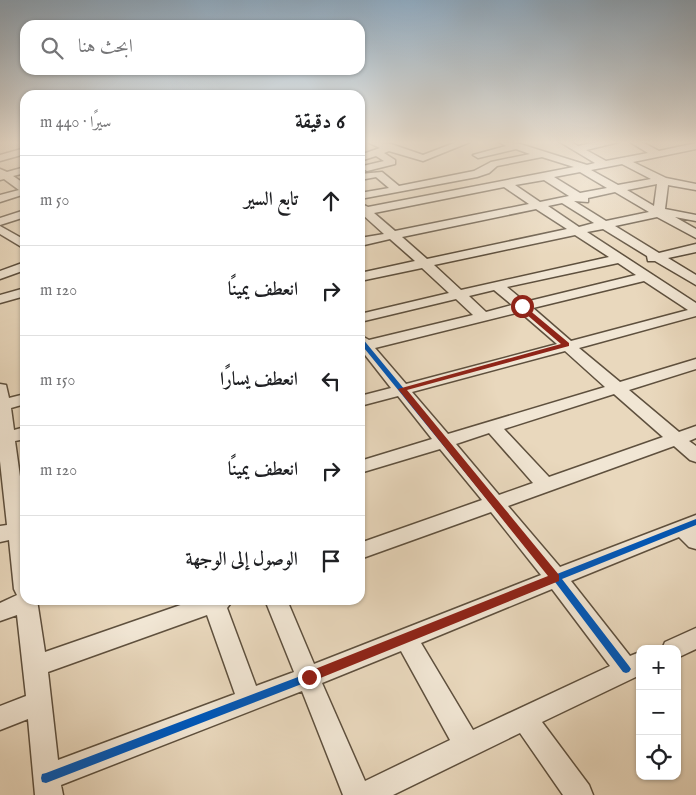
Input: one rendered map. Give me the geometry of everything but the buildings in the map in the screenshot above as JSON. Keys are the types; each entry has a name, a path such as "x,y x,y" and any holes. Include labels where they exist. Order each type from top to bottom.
{"street":[{"path":"8,179 20,187"},
{"path":"384,179 396,190"},
{"path":"365,195 447,179"},
{"path":"498,179 696,310"},
{"path":"365,209 530,179"},
{"path":"550,179 618,221"},
{"path":"600,179 617,190 659,211 696,234"},
{"path":"365,241 662,180 696,187"},
{"path":"659,211 662,180"},
{"path":"0,199 20,192"},
{"path":"566,201 696,281"},
{"path":"365,276 659,211 696,218"},
{"path":"365,212 482,315"},
{"path":"0,222 20,215"},
{"path":"0,229 20,241"},
{"path":"365,317 497,285 658,257 696,248"},
{"path":"0,275 20,268"},
{"path":"365,343 646,276"},
{"path":"497,285 696,456"},
{"path":"0,299 20,293"},
{"path":"681,299 696,295"},
{"path":"365,400 696,310"},
{"path":"364,795 633,666 556,578 402,389 365,347"},
{"path":"365,465 696,364"},
{"path":"20,399 1,400 5,438 4,462 19,498 9,532 20,570"},
{"path":"492,425 546,486"},
{"path":"365,549 696,432"},
{"path":"5,438 20,434"},
{"path":"27,605 40,703 47,787 249,699 309,677 556,578 691,530"},
{"path":"0,612 20,592"},
{"path":"35,666 207,605"},
{"path":"219,605 249,699"},
{"path":"278,605 357,795"},
{"path":"406,638 467,746"},
{"path":"681,645 696,638"},
{"path":"0,718 40,703"},
{"path":"524,718 579,795"}],"cycle path":[{"path":"365,345 556,578 626,669"},
{"path":"46,778 309,677 696,522"}],"route":[{"path":"309,677 556,578 402,389 566,345 522,306"}]}
